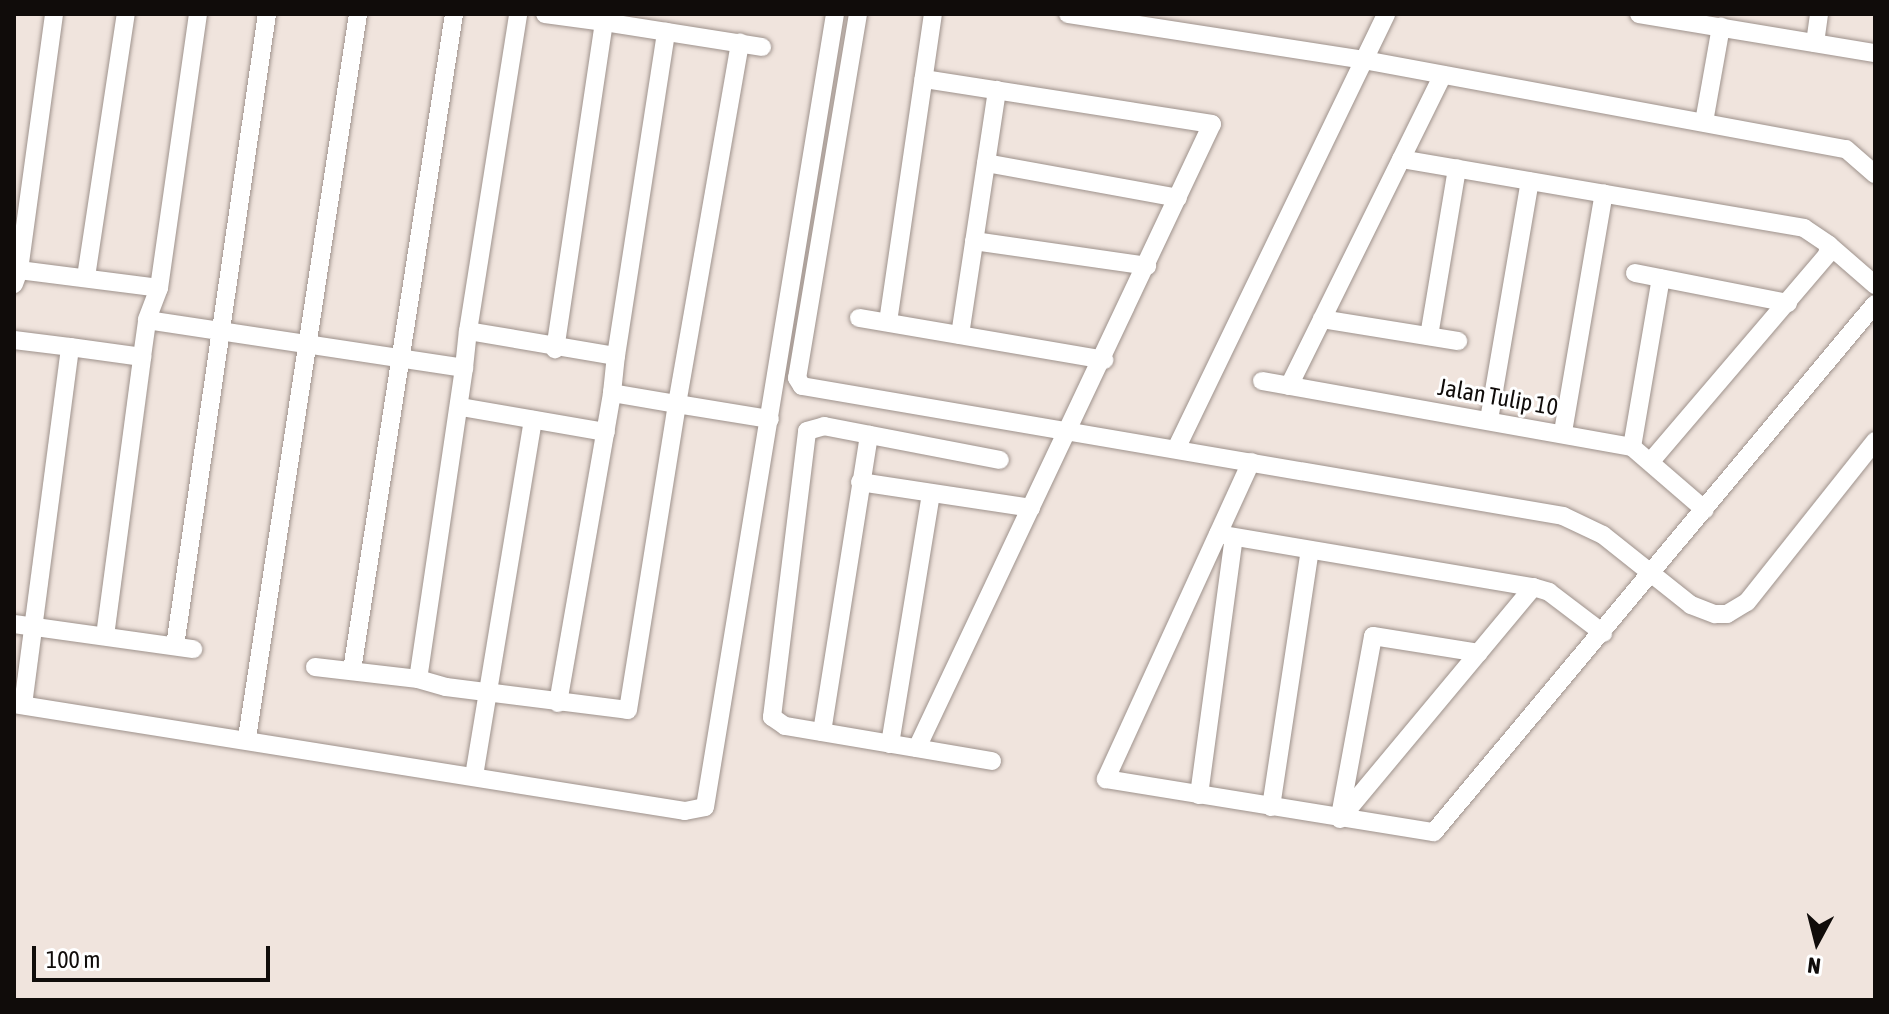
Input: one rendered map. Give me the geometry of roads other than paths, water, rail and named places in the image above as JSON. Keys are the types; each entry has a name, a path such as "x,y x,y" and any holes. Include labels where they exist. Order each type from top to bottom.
{"street":[{"path":"54,14 16,277 86,277 159,288"},
{"path":"86,277 126,14"},
{"path":"105,636 147,320 159,288 198,14"},
{"path":"14,624 184,648 218,332 267,14"},
{"path":"247,738 358,14"},
{"path":"352,670 397,357 454,14"},
{"path":"418,679 518,14"},
{"path":"545,14 605,18 666,32 762,47"},
{"path":"70,347 33,627 18,705 247,738 685,811 705,807 835,14"},
{"path":"858,14 798,383 1563,516 1603,535 1691,605 1727,614 1747,602 1875,441"},
{"path":"888,322 933,14"},
{"path":"1068,14 1364,60 1846,149 1875,174"},
{"path":"1176,449 1386,14"},
{"path":"1639,14 1875,53"},
{"path":"1815,43 1819,14"},
{"path":"555,349 605,18"},
{"path":"1704,122 1721,27"},
{"path":"558,703 606,432 666,32"},
{"path":"315,667 418,679 558,703 624,711 631,706 677,404 740,42"},
{"path":"1289,386 1443,75"},
{"path":"917,748 1104,360 1212,124 923,79"},
{"path":"960,335 997,90"},
{"path":"1401,159 1804,228 1875,285"},
{"path":"986,163 1178,198"},
{"path":"1429,336 1457,168"},
{"path":"1489,420 1530,181"},
{"path":"1563,432 1604,193"},
{"path":"974,241 1147,266"},
{"path":"1651,461 1788,303 1827,255 1829,245"},
{"path":"1635,273 1788,303"},
{"path":"1632,447 1661,278"},
{"path":"1251,462 1226,536 1106,779 1434,832 1875,304"},
{"path":"859,318 1104,360"},
{"path":"1322,319 1458,341"},
{"path":"147,320 464,368"},
{"path":"468,331 555,349 616,356"},
{"path":"14,340 142,357"},
{"name":"Jalan Tulip 10","path":"1262,381 1563,432 1632,447 1705,510"},
{"path":"612,393 770,419"},
{"path":"461,407 606,432"},
{"path":"474,776 533,420"},
{"path":"992,761 785,726 772,717 807,431 812,425 1000,460"},
{"path":"822,732 869,435"},
{"path":"860,482 1031,508"},
{"path":"890,744 931,493"},
{"path":"1226,536 1533,587 1549,592 1603,633"},
{"path":"1199,795 1226,536"},
{"path":"1271,807 1310,550"},
{"path":"1340,819 1533,587"},
{"path":"1340,819 1373,636 1479,653"}]}
